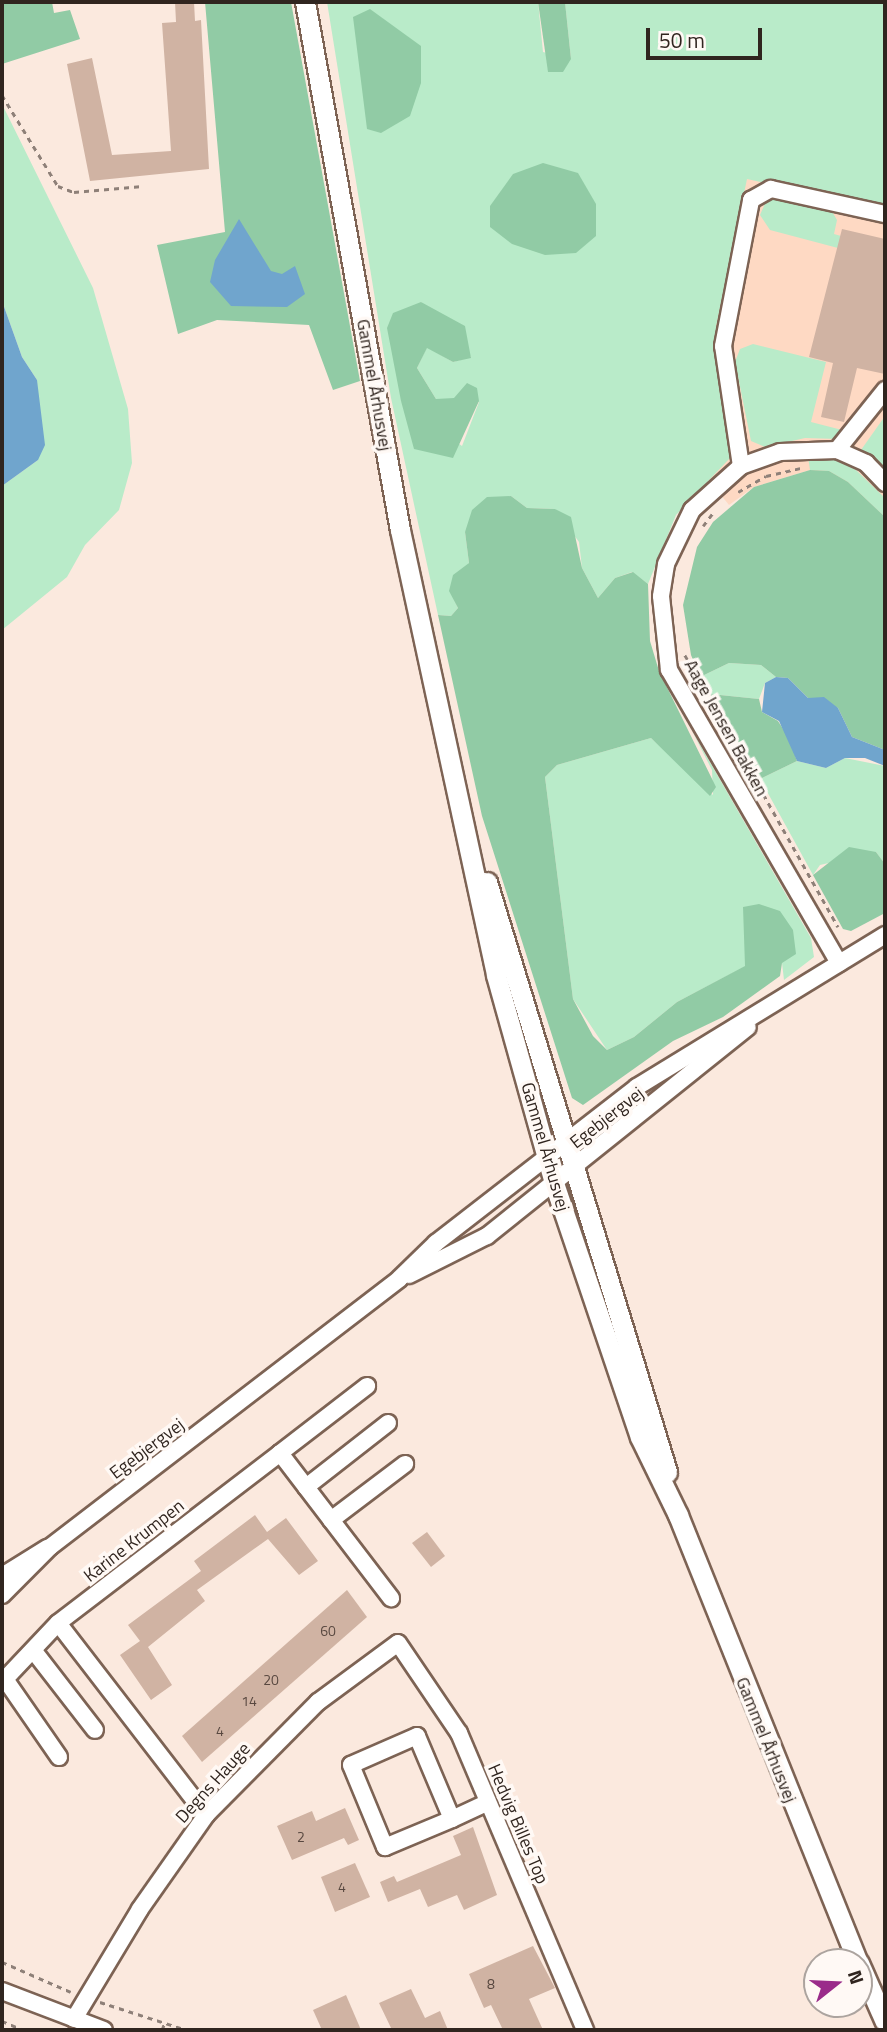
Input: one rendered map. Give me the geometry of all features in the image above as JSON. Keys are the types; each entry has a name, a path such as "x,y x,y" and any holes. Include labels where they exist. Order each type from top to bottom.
{"main road":[{"name":"Gammel Århusvej","path":"304,2 400,530 496,975 554,1183 640,1437 678,1515 853,1948"},
{"name":"Gammel Århusvej","path":"452,767 678,1515"},
{"name":"Gammel Århusvej","path":"873,1995 885,2022"}],"street":[{"path":"741,466 723,346 751,200 771,190 885,214"},
{"path":"837,450 885,390"},
{"name":"Aage Jensen Bakken","path":"839,963 669,670 661,620 666,564 692,510 741,466 808,447 837,450 866,463 885,484"},
{"name":"Egebjergvej","path":"2,1576 50,1547 400,1278 547,1155 637,1087 757,1018 885,935"},
{"name":"Egebjergvej","path":"400,1278 487,1236 728,1048 757,1018"},
{"name":"Karine Krumpen","path":"60,1756 7,1688 5,1679 58,1623 368,1386"},
{"path":"306,1486 388,1423"},
{"path":"280,1453 391,1598"},
{"path":"331,1520 405,1464"},
{"name":"Egebjergvej","path":"2,1595 50,1547"},
{"path":"58,1623 206,1815"},
{"name":"Degns Hauge","path":"74,2019 140,1909 206,1815 318,1702 398,1643"},
{"name":"Hedvig Billes Top","path":"398,1643 459,1733 585,2030"},
{"path":"33,1650 95,1730"},
{"path":"452,1819 417,1736 351,1765 385,1847 452,1819 487,1803"},
{"path":"2,1991 104,2030"}],"path":[{"path":"2,95 58,186 74,192 143,186"},
{"path":"735,494 766,476 805,467 808,447"},
{"path":"701,530 716,510"},
{"path":"682,645 855,954"},
{"path":"2,2021 23,2030"},
{"path":"162,2030 165,2021"}],"shaded area":[{"path":"708,150 885,186 885,517 848,482 810,470 754,487 729,505 683,448"}],"green space":[{"path":"2,2 52,2 54,13 70,10 80,39 2,64"},
{"path":"205,2 291,2 360,381 333,390 309,325 217,320 178,334 157,245 225,232"},
{"path":"327,2 538,2 543,52 571,59 565,2 885,2 885,209 747,179 716,327 730,458 676,515 648,584 632,572 615,578 598,598 582,568 579,542 555,509 527,508 511,496 465,532 469,563 450,591 458,608 451,616 438,615 391,398","holes":["421,302 471,357 453,362 427,347 417,368 436,399 479,402 462,446 401,401"]},
{"path":"538,2 565,2 571,59 563,72 548,72"},
{"path":"370,9 421,46 421,83 410,116 381,133 367,129 353,17"},
{"path":"2,104 93,288 128,409 132,463 119,510 85,545 67,577 2,630 2,486 38,460 37,380 22,357 2,301"},
{"path":"543,163 578,173 596,204 596,236 576,253 545,255 512,244 490,227 490,206 513,174"},
{"path":"777,196 830,208 837,220 834,234 841,236 838,248 770,230 760,215 767,199"},
{"path":"421,302 465,326 471,358 453,362 427,348 417,368 436,399 454,398 467,383 477,388 479,401 453,458 414,449 401,401 387,328 393,313"},
{"path":"753,344 826,362 811,422 842,430 838,439 805,438 765,447 751,441 735,362 740,349"},
{"path":"885,416 885,470 861,450"},
{"path":"808,457 838,460 856,470 885,498 885,517 848,482 829,471 810,470"},
{"path":"810,470 829,471 848,482 885,517 885,750 852,737 838,708 808,698 788,678 776,677 761,665 729,663 700,677 691,655 683,605 697,547 713,522 754,487"},
{"path":"511,496 527,508 555,509 571,517 582,568 598,598 615,578 633,572 648,584 650,641 659,671 716,787 710,796 651,738 557,765 545,777 573,999 593,1036 607,1050 634,1037 677,1002 745,966 743,907 759,904 780,911 793,930 796,954 782,963 780,976 723,1017 673,1041 583,1105 572,1098 482,816 438,615 451,616 458,608 449,591 453,575 469,563 465,532 472,510 487,497"},
{"path":"729,663 761,665 776,677 765,683 759,699 710,694 700,677"},
{"path":"710,694 759,699 762,712 778,721 789,738 797,761 760,779"},
{"path":"692,731 811,938 814,957 784,980 782,963 746,966 677,1002 634,1037 607,1050 573,999 545,777 557,765 651,738 713,795 712,770"},
{"path":"845,758 885,766 885,864 876,852 820,865 813,875 760,779 797,761 826,768"},
{"path":"849,847 876,852 885,864 885,913 851,931 843,929 813,875"}],"water":[{"path":"239,219 271,271 282,274 295,266 305,294 287,307 231,306 210,282 215,260"},
{"path":"2,301 22,357 37,380 45,445 38,460 2,486"},
{"path":"776,677 788,678 808,698 824,697 838,708 852,737 885,750 885,766 865,758 845,758 826,768 797,761 779,721 762,712 765,683"}],"building":[{"path":"175,2 194,2 195,21 201,20 209,169 90,181 67,64 92,58 112,155 171,151 162,23 176,22"},
{"path":"842,229 885,239 885,374 857,368 844,422 821,417 833,363 809,357"},
{"path":"255,1515 267,1532 286,1518 318,1561 299,1575 268,1539 197,1590 205,1601 148,1647 172,1685 151,1700 120,1655 140,1641 128,1625 201,1571 194,1561"},
{"path":"427,1532 445,1556 431,1567 412,1543"},
{"path":"347,1590 367,1617 202,1762 182,1736"},
{"path":"345,1808 359,1840 348,1845 344,1838 292,1860 277,1826 312,1811 316,1821"},
{"path":"473,1827 497,1895 464,1910 457,1895 428,1907 420,1889 388,1902 380,1882 394,1876 397,1882 461,1855 453,1836"},
{"path":"355,1863 370,1897 335,1912 321,1877"},
{"path":"533,1946 555,1988 529,1999 543,2030 503,2030 491,2005 484,2008 469,1974"},
{"path":"411,1989 425,2018 440,2011 448,2030 392,2030 379,2003"},
{"path":"346,1995 361,2030 322,2030 313,2010"}]}
